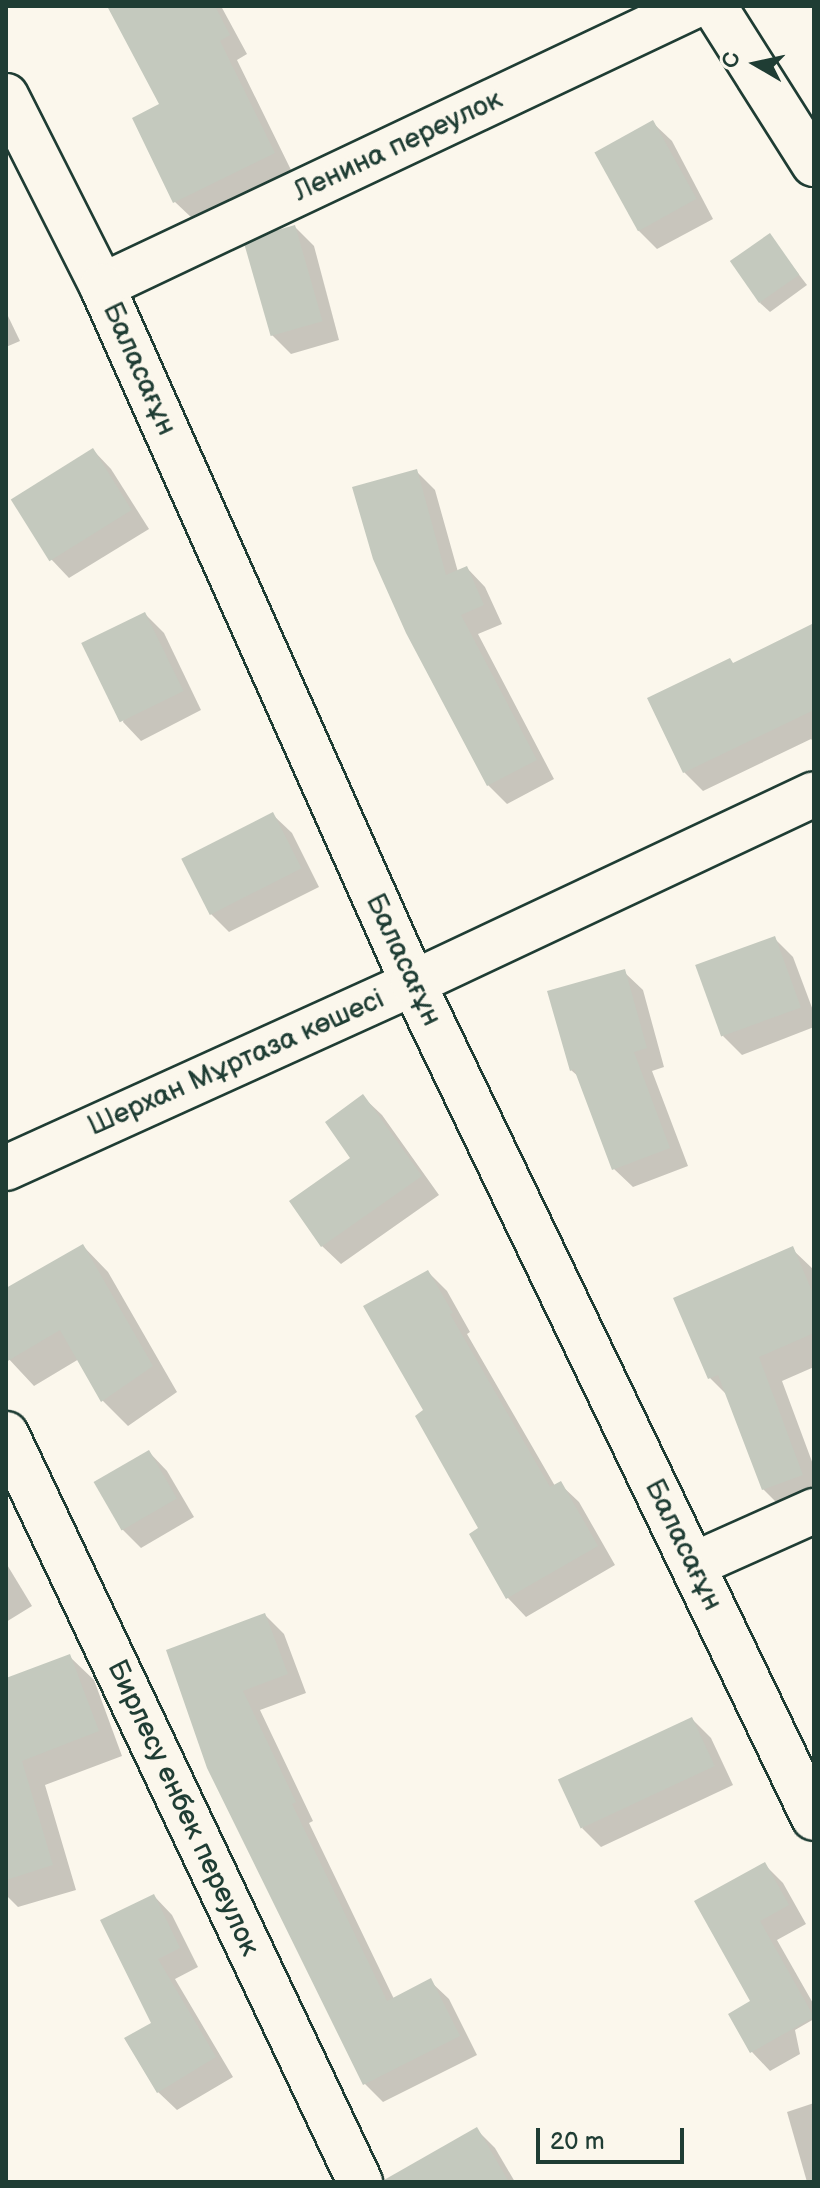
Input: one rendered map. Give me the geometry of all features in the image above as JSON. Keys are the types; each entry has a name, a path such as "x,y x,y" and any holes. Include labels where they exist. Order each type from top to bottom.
{"street":[{"name":"Ленина переулок","path":"102,286 694,6"},
{"path":"714,6 814,164"},
{"name":"Баласағұн","path":"6,96 102,286 413,983 814,1818"},
{"name":"Шерхан Мұртаза көшесі","path":"6,1168 413,983 814,794"},
{"name":"Бирлесу енбек переулок","path":"6,1434 360,2182"},
{"path":"693,1565 814,1511"}],"building":[{"path":"107,6 215,6 230,35 220,41 275,153 173,203 132,118 159,104"},
{"path":"653,120 697,199 638,231 594,152"},
{"path":"295,225 323,321 271,336 243,240"},
{"path":"770,233 799,275 759,303 730,261"},
{"path":"93,448 132,510 49,561 11,499"},
{"path":"417,469 446,575 467,566 484,605 461,615 537,760 487,786 406,633 373,559 352,487"},
{"path":"145,612 184,691 120,722 81,643"},
{"path":"814,623 814,710 683,773 647,698 730,658 733,663"},
{"path":"273,812 302,868 210,915 181,859"},
{"path":"775,936 801,1007 721,1036 695,965"},
{"path":"625,969 647,1048 634,1052 670,1148 612,1170 574,1069 570,1071 547,991"},
{"path":"363,1094 422,1176 321,1247 289,1201 350,1158 325,1122"},
{"path":"83,1244 153,1366 101,1402 60,1330 6,1362 6,1288"},
{"path":"793,1246 814,1296 814,1333 759,1357 803,1475 762,1490 718,1375 708,1379 673,1298"},
{"path":"428,1270 550,1487 561,1481 598,1546 506,1599 469,1534 478,1528 415,1416 423,1410 363,1306"},
{"path":"149,1450 177,1498 122,1530 94,1482"},
{"path":"265,1613 288,1674 243,1691 296,1802 292,1804 387,2001 431,1978 460,2036 363,2085 207,1768 166,1650"},
{"path":"70,1654 99,1731 22,1761 53,1865 6,1880 6,1678"},
{"path":"692,1717 715,1766 581,1828 558,1780"},
{"path":"765,1862 789,1905 760,1921 814,2017 750,2053 728,2014 750,2001 694,1901"},
{"path":"154,1894 180,1948 158,1959 216,2057 157,2093 124,2038 151,2023 100,1920"},
{"path":"477,2127 509,2182 385,2182 384,2180"}]}
